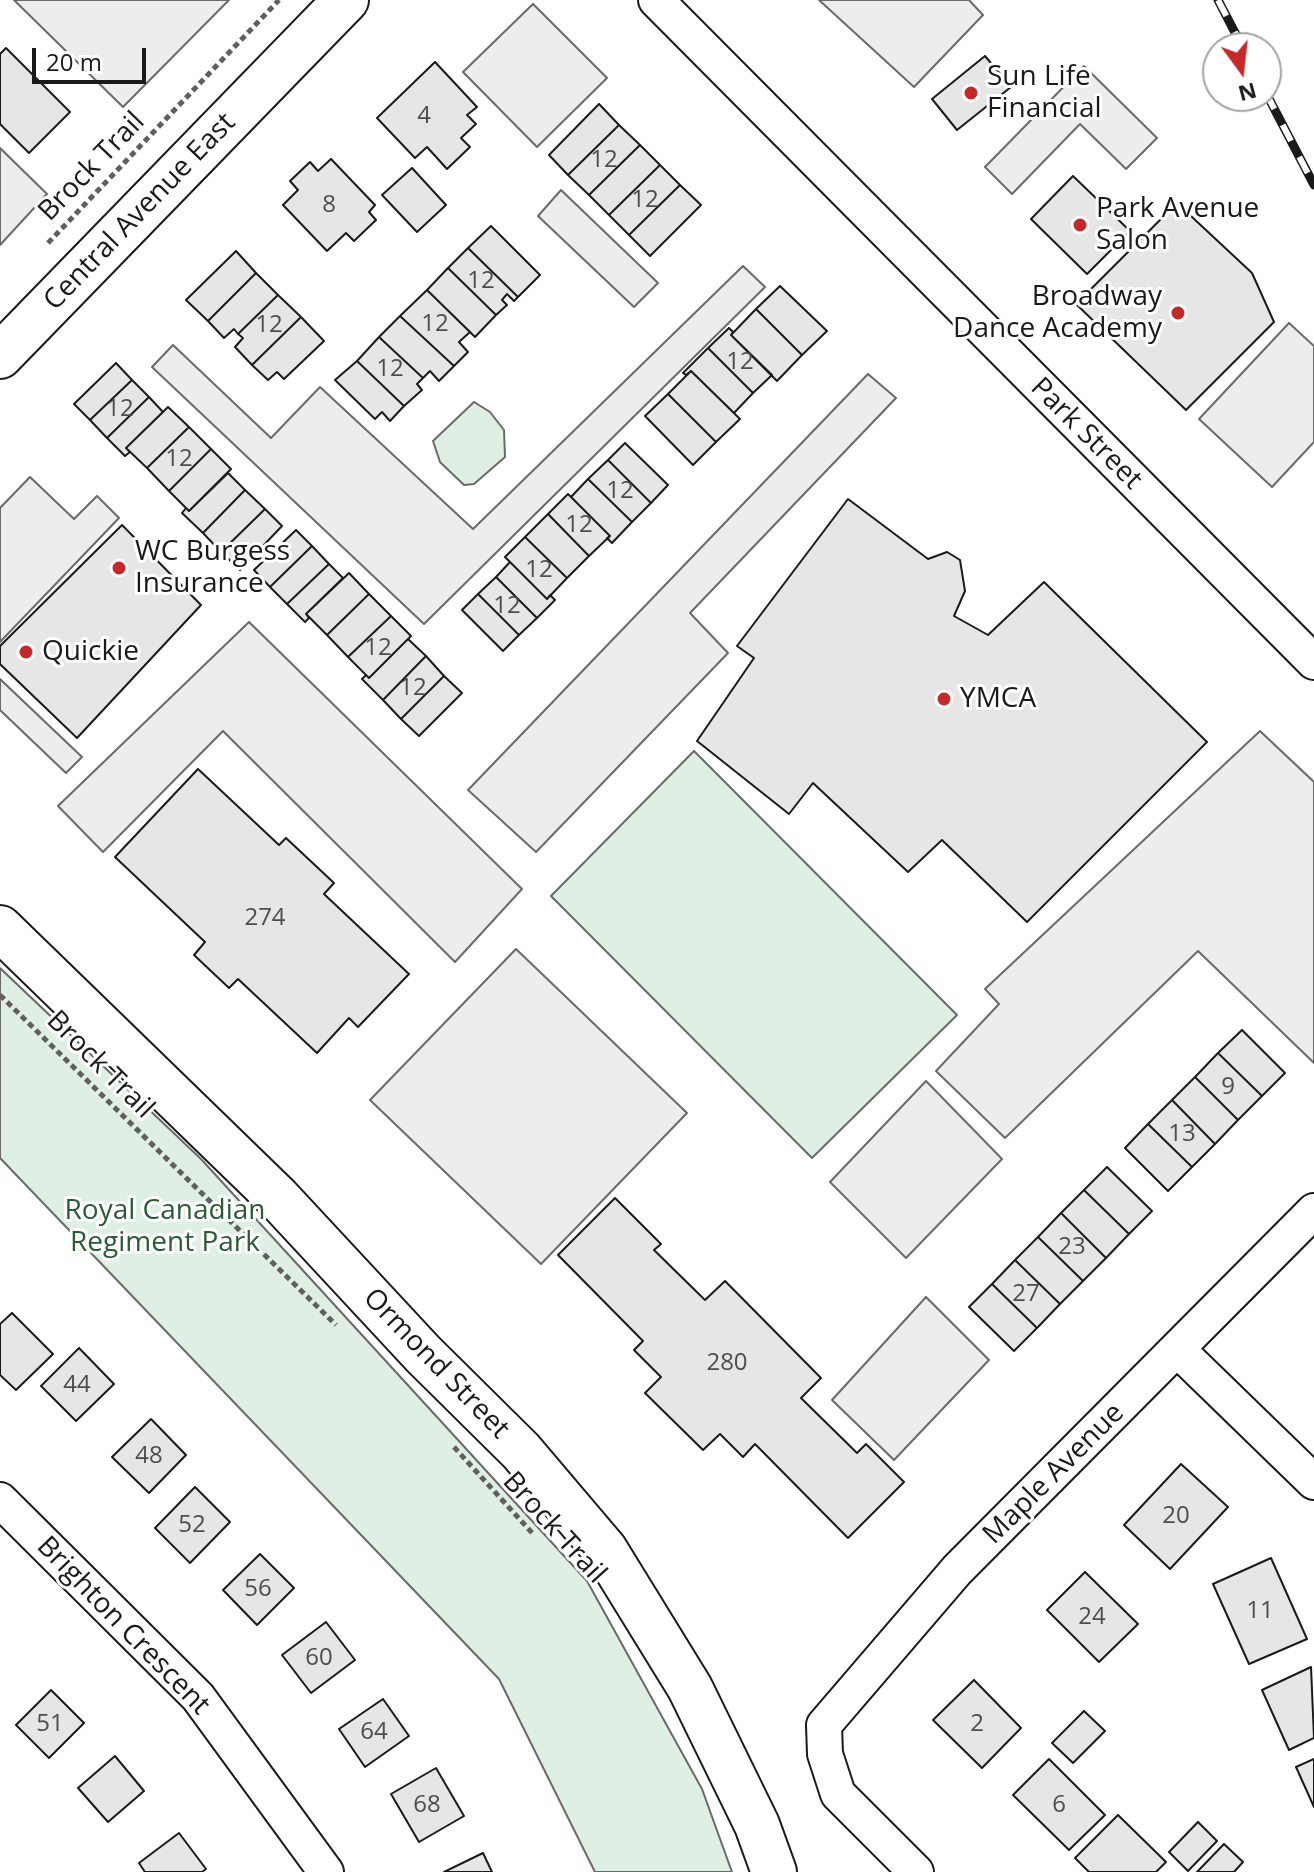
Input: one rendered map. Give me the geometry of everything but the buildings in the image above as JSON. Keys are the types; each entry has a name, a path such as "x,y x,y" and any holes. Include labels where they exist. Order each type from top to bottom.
{"street":[{"name":"Central Avenue East","path":"0,356 346,0"},
{"name":"Park Street","path":"656,0 1314,662"},
{"name":"Ormond Street","path":"0,928 278,1198 423,1354 521,1451 605,1550 690,1688 757,1825 774,1872"},
{"name":"Maple Avenue","path":"916,1872 838,1794 825,1754 824,1725 957,1570 1314,1211"},
{"path":"1177,1349 1314,1482"},
{"name":"Brighton Crescent","path":"0,1500 198,1697 326,1872"}],"path":[{"name":"Brock Trail","path":"44,247 279,0"},
{"name":"Brock Trail","path":"0,995 337,1327"},
{"name":"Brock Trail","path":"447,1440 542,1544"}],"green space":[{"path":"474,402 490,412 504,430 505,457 474,484 464,485 440,462 433,441"},
{"path":"694,751 957,1015 812,1158 551,896"},
{"name":"Royal Canadian Regiment Park","path":"0,968 201,1159 587,1581 702,1789 732,1872 595,1872 499,1679 0,1158"}],"shaded area":[{"path":"14,0 229,0 123,107"},
{"path":"819,0 969,0 983,15 914,87"},
{"path":"533,4 607,78 537,147 463,72"},
{"path":"1084,66 1157,138 1126,169 1080,124 1012,194 985,167"},
{"path":"0,148 47,194 0,245"},
{"path":"561,190 658,283 634,307 538,216"},
{"path":"743,266 765,287 424,624 152,367 173,345 271,438 320,387 473,529"},
{"path":"1289,323 1314,346 1314,442 1272,487 1199,419"},
{"path":"868,374 896,398 690,613 728,653 536,852 468,790"},
{"path":"30,477 74,519 97,496 119,518 0,642 0,508"},
{"path":"249,622 522,889 455,962 223,731 103,852 58,806"},
{"path":"0,679 82,757 66,773 0,710"},
{"path":"1260,731 1314,782 1314,1063 1198,951 1005,1138 936,1071 999,1004 985,989"},
{"path":"516,949 687,1113 541,1264 370,1100"},
{"path":"926,1081 1002,1159 906,1258 830,1182"},
{"path":"926,1297 989,1360 894,1460 832,1400"}],"railway":[{"path":"1218,0 1235,32"},
{"path":"1276,112 1314,185"}],"place":[{"name":"Sun Life Financial","path":"971,93"},
{"name":"Park Avenue Salon","path":"1080,225"},
{"name":"Broadway Dance Academy","path":"1178,313"},
{"name":"WC Burgess Insurance","path":"119,568"},
{"name":"Quickie","path":"26,652"},
{"name":"YMCA","path":"944,699"}]}
